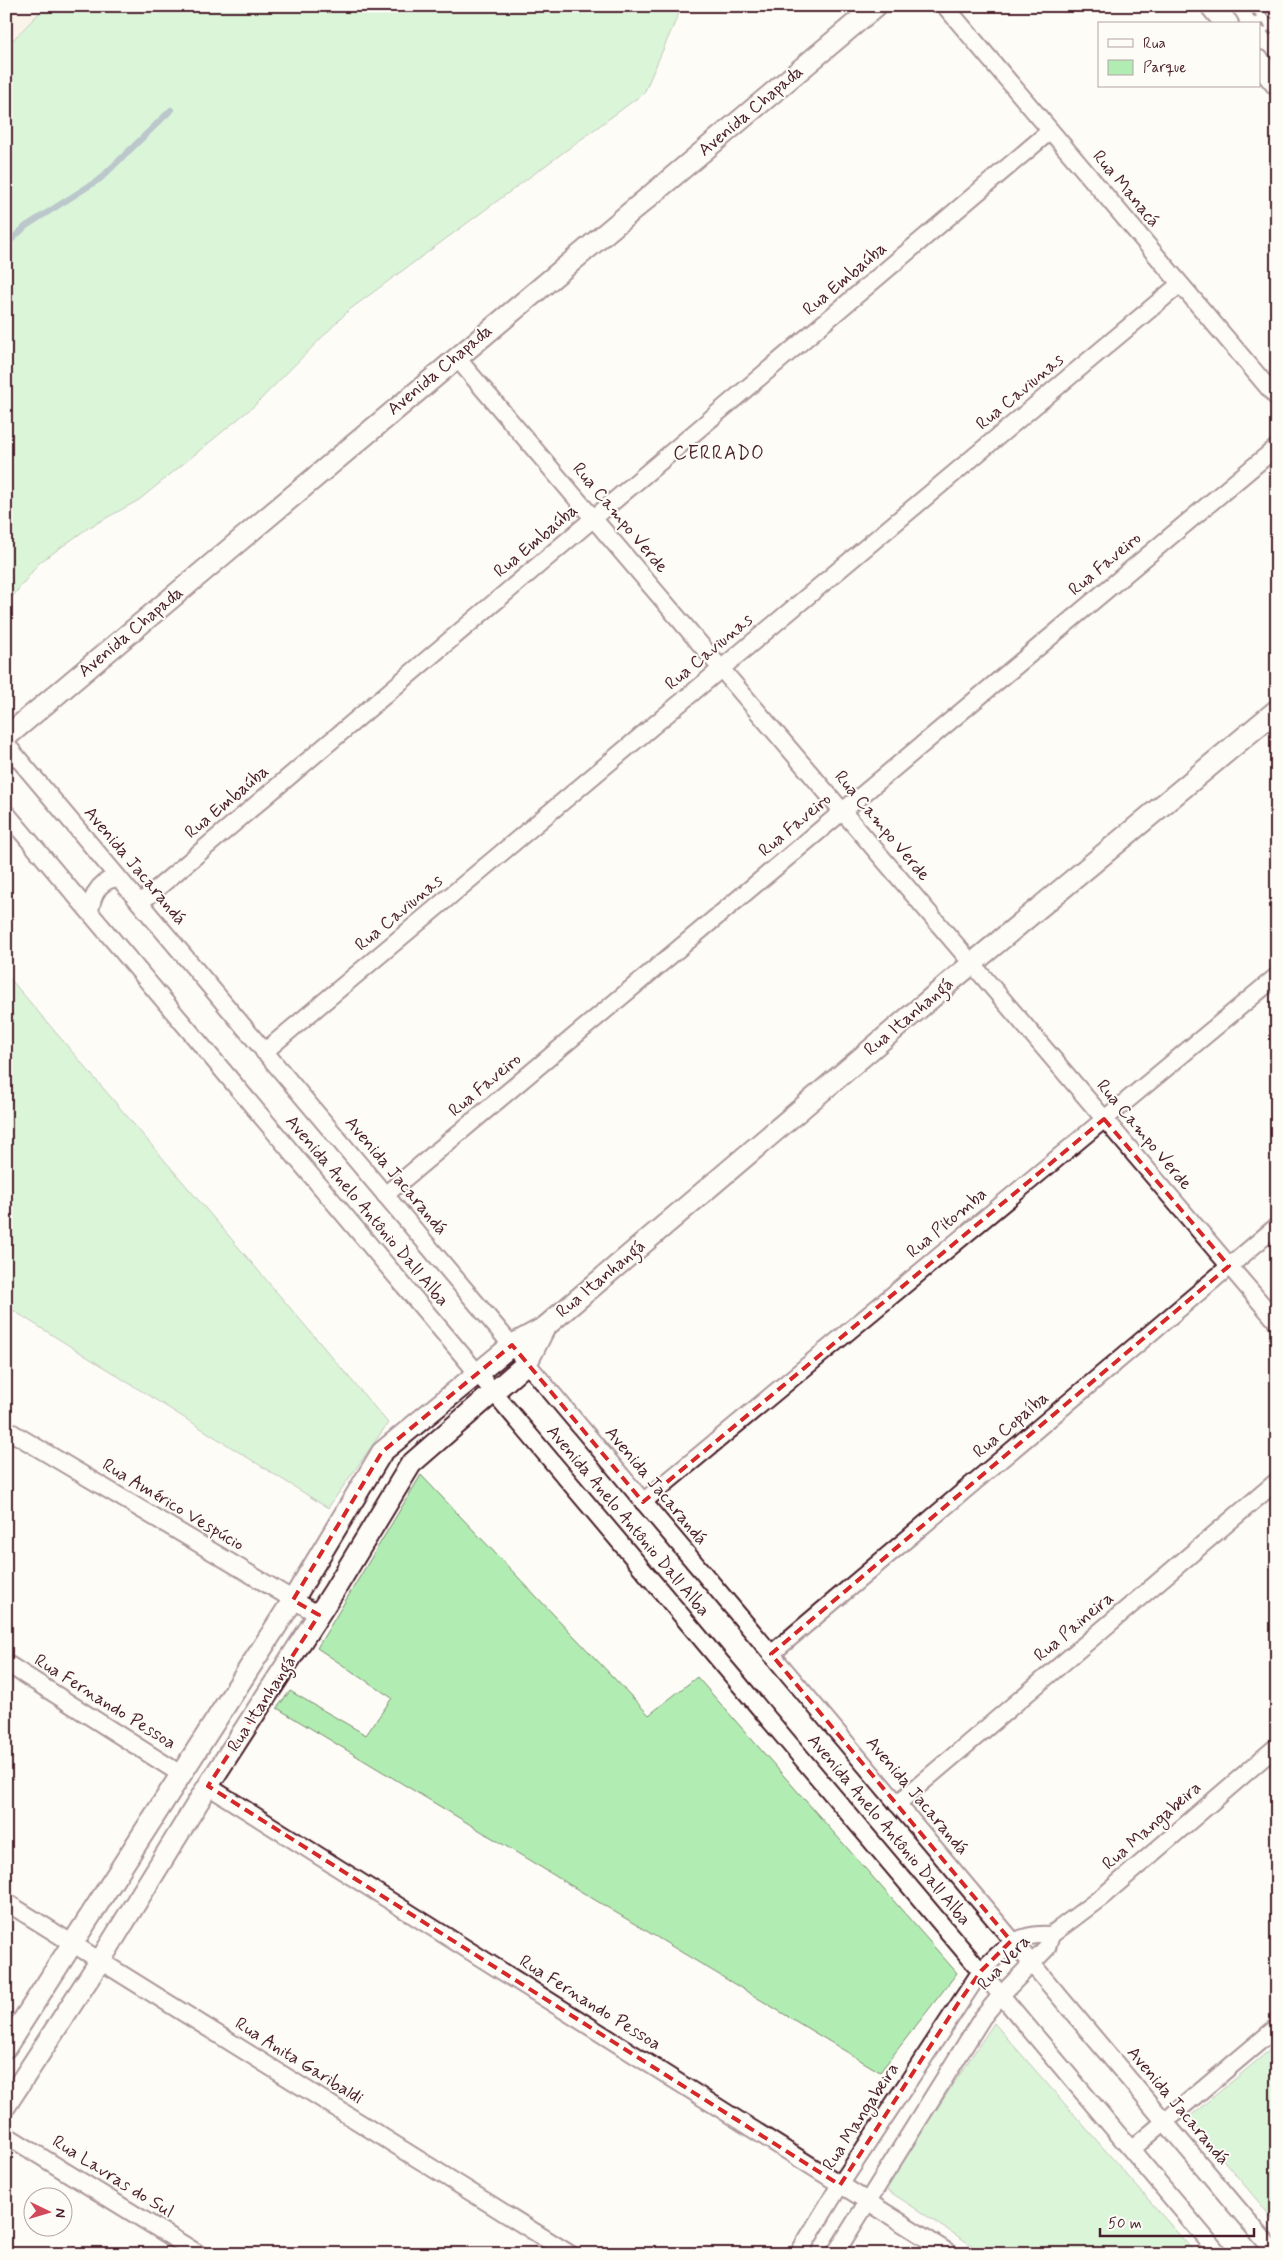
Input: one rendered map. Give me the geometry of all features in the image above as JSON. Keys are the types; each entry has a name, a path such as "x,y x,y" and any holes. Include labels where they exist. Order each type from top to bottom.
{"main road":[{"path":"1212,6 1225,22"},
{"path":"1260,63 1277,84"}],"street":[{"name":"Avenida Chapada","path":"6,737 456,356 876,6"},
{"name":"Rua Manacá","path":"945,6 1277,398"},
{"name":"Rua Embaúba","path":"140,903 1050,131"},
{"name":"Rua Caviunas","path":"264,1052 1180,284"},
{"name":"Rua Campo Verde","path":"456,356 1277,1322"},
{"name":"Rua Faveiro","path":"385,1195 1277,447"},
{"name":"Rua Itanhangá","path":"6,2047 74,1944 293,1600 382,1452 512,1345 545,1327 972,963 1277,710"},
{"name":"Avenida Jacarandá","path":"6,744 898,1804 1030,1964 1166,2121 1276,2254"},
{"name":"Avenida Anelo Antônio Dall Alba","path":"6,813 1219,2254"},
{"path":"90,911 91,901 98,887 105,881 118,878"},
{"name":"Rua Pitomba","path":"643,1502 1277,976"},
{"name":"Rua Copaíba","path":"771,1654 1277,1226"},
{"name":"Rua Itanhangá","path":"6,2106 100,1961 208,1786 319,1615 411,1464 527,1364 545,1327"},
{"name":"Rua Américo Vespúcio","path":"6,1428 319,1615"},
{"name":"Rua Paineira","path":"898,1804 1277,1481"},
{"name":"Rua Fernando Pessoa","path":"6,1663 182,1775"},
{"name":"Rua Mangabeira","path":"1051,1935 1103,1896 1277,1746"},
{"name":"Rua Fernando Pessoa","path":"208,1786 951,2254"},
{"name":"Rua Anita Garibaldi","path":"6,1902 570,2254"},
{"name":"Rua Vera","path":"868,2202 982,2018 1001,1995 1047,1948 1051,1935 1040,1934 1012,1941 981,1971 959,2002"},
{"name":"Rua Mangabeira","path":"798,2254 840,2185 959,2002"},
{"path":"1132,2149 1277,2027"},
{"name":"Rua Lavras do Sul","path":"6,2135 199,2254"},
{"path":"835,2254 868,2202"}],"highlighted area":[{"path":"1104,1119 1229,1266 771,1654 1011,1941 981,1971 959,2002 840,2185 208,1786 319,1615 293,1600 382,1452 512,1345 643,1502"}],"shaded area":[{"path":"6,6 46,6 6,47"}],"green space":[{"path":"46,6 682,6 644,93 349,310 254,406 139,500 88,528 39,563 6,605 6,47"},
{"path":"6,974 388,1423 328,1508 6,1306"},
{"path":"421,1475 649,1715 697,1677 957,1973 880,2072 277,1708 290,1691 366,1735 392,1698 317,1648"},
{"path":"994,2023 1196,2254 985,2254 884,2188"},
{"path":"1277,2044 1277,2224 1188,2118"}],"waterway":[{"path":"6,245 26,226 100,179 171,110"}],"district":[{"name":"CERRADO","path":"719,453"}]}
